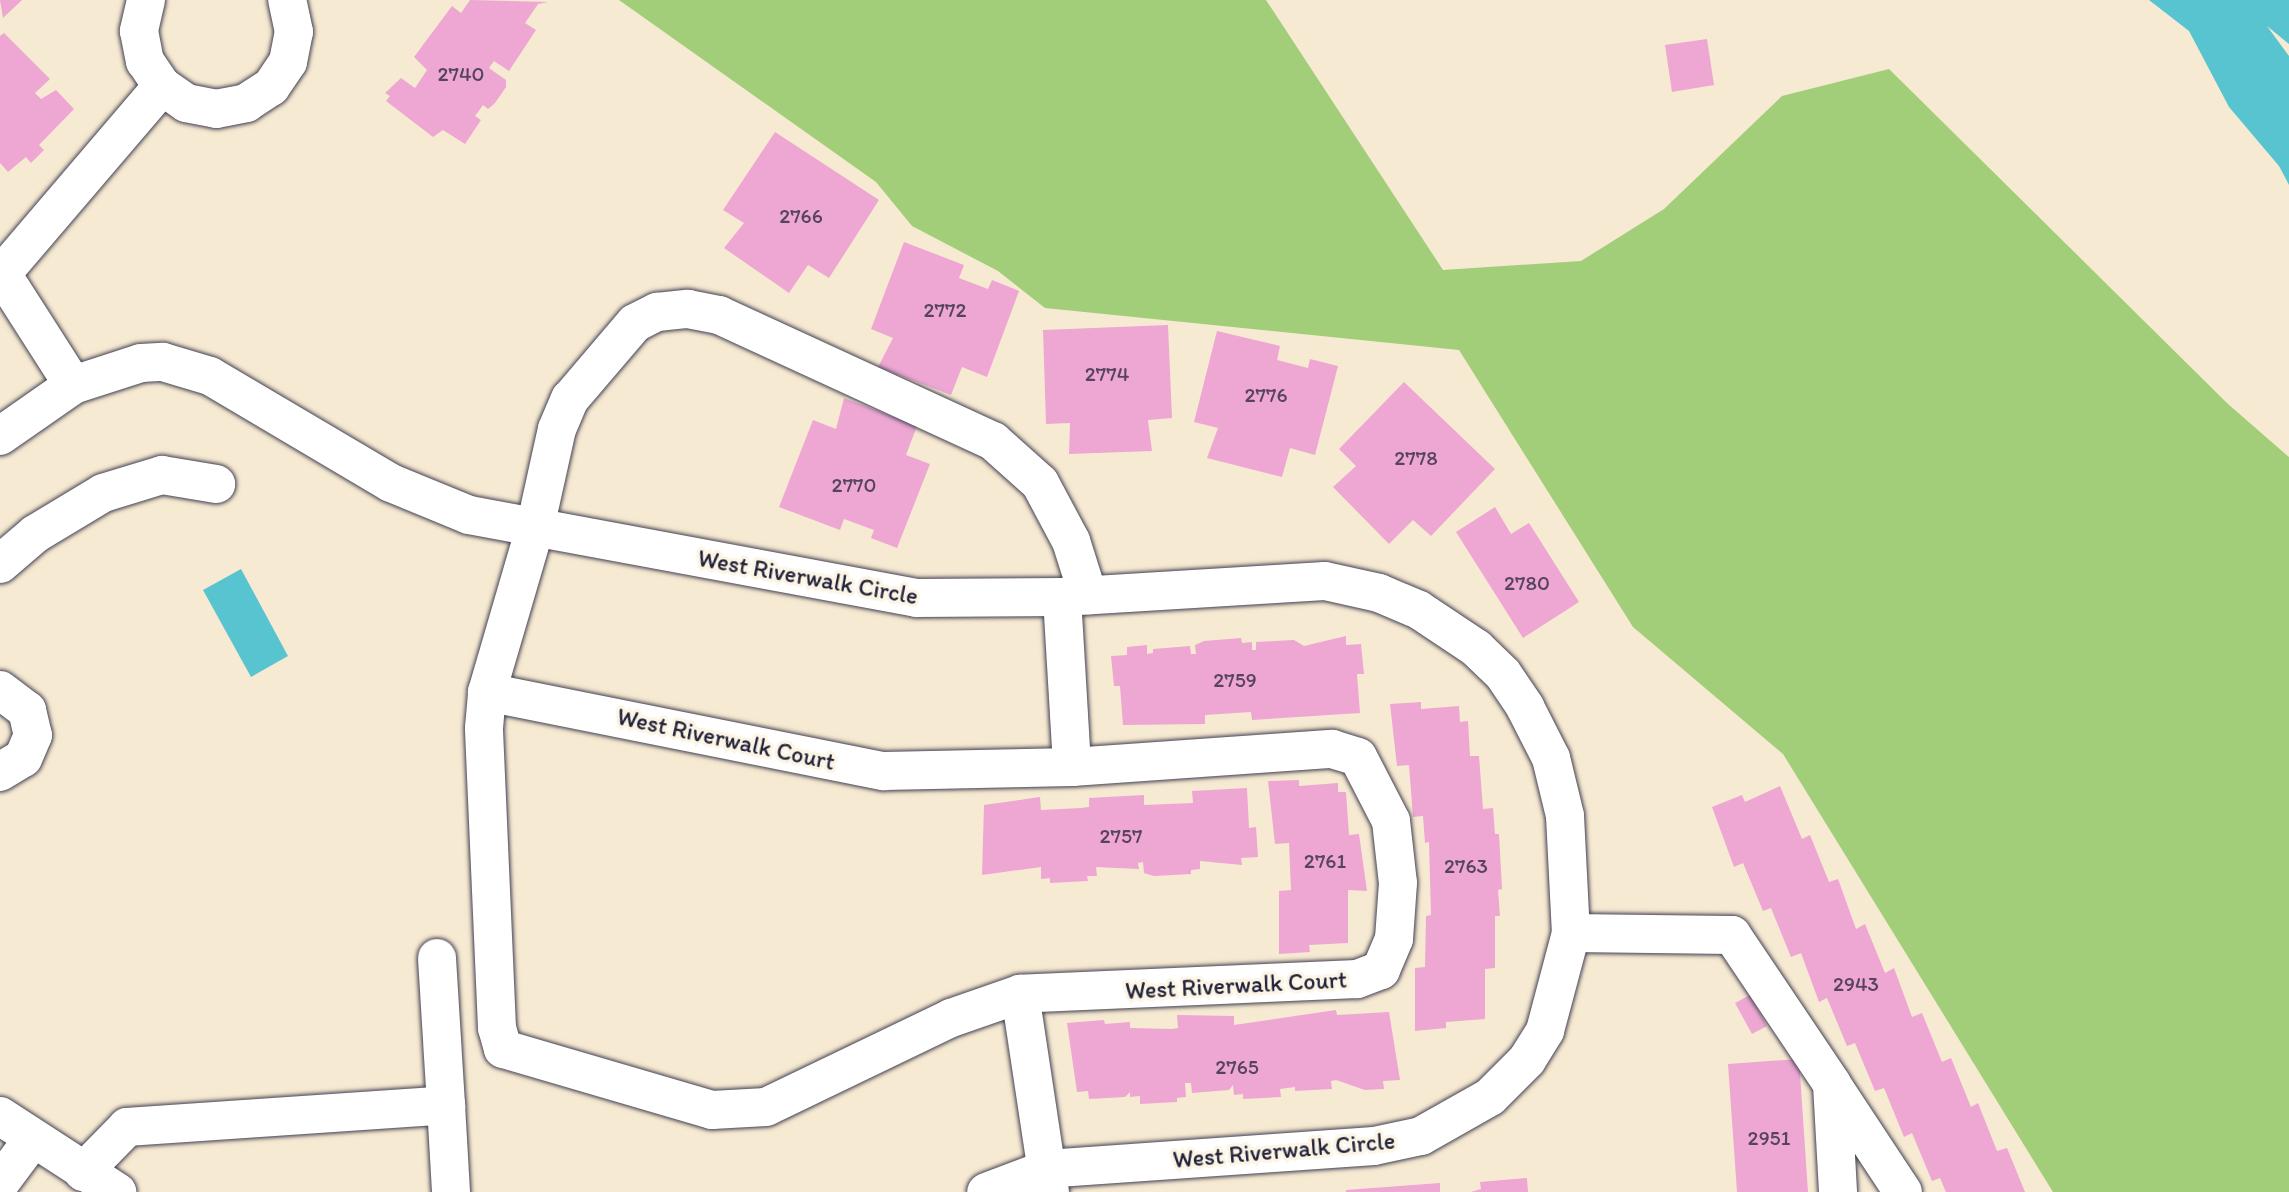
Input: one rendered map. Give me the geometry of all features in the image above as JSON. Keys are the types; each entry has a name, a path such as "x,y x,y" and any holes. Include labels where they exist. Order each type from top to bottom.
{"street":[{"path":"146,0 139,31 145,61 162,86 186,103 216,109 246,103 271,87 288,62 294,32 287,0"},
{"path":"73,385 1,275 162,86"},
{"name":"West Riverwalk Court","path":"487,692 884,771 1072,767 1332,750 1358,757 1391,821 1398,883 1394,939 1381,971 1357,979 1020,994 951,1018 766,1107 712,1111 503,1049 497,1028 484,727 487,692 535,528 557,429 570,399 635,323 657,312 688,309 719,315 993,440 1040,482 1071,541 1075,596 1072,767"},
{"name":"West Riverwalk Circle","path":"0,436 73,385 141,363 189,366 391,483 469,515 916,598 1075,596 1325,581 1379,593 1452,628 1503,674 1551,758 1564,816 1571,933 1545,1031 1527,1060 1490,1097 1421,1136 1374,1146 1049,1181 986,1192"},
{"path":"0,564 35,534 103,493 162,475 216,484"},
{"path":"0,690 27,710 33,735 23,758 0,772"},
{"path":"1571,933 1732,934 1903,1192"},
{"path":"437,958 451,1192"},
{"path":"1020,994 1049,1181"},
{"path":"1832,1084 1838,1192"},
{"path":"83,1172 127,1127 446,1105"},
{"path":"0,1116 32,1140 117,1192"},
{"path":"0,1183 32,1140"}],"green space":[{"path":"619,0 1266,0 1443,270 1581,261 1664,209 1782,96 1889,69 2228,404 2289,457 2289,1192 2053,1192 1783,754 1633,627 1459,350 1045,308 998,271 912,226 876,182"}],"water":[{"path":"2149,0 2289,0 2289,44 2267,26 2289,56 2289,185 2279,166 2229,107 2189,31"},
{"path":"241,569 288,656 251,677 203,590"}],"building":[{"path":"0,0 22,0 3,18"},
{"path":"470,0 548,2 538,4 525,23 536,30 509,71 494,61 489,68 506,80 506,87 495,103 488,109 483,105 475,116 481,120 465,144 443,130 433,137 386,101 390,96 385,93 401,78 415,88 427,70 414,57 452,6 461,13"},
{"path":"4,33 50,79 35,93 41,99 56,90 74,109 39,145 44,150 31,163 26,157 8,172 0,163 0,36"},
{"path":"1707,39 1714,85 1672,92 1665,45"},
{"path":"775,132 879,200 829,278 808,265 789,293 724,248 744,223 723,210"},
{"path":"904,242 964,265 959,278 988,289 992,280 1019,291 987,377 962,367 951,395 878,367 893,338 871,329"},
{"path":"1168,325 1172,418 1148,420 1152,451 1069,454 1070,423 1046,424 1043,330"},
{"path":"1217,331 1280,346 1277,360 1308,368 1310,359 1338,366 1315,455 1290,448 1282,477 1207,458 1218,428 1194,422"},
{"path":"1404,382 1495,469 1431,536 1413,520 1389,544 1333,487 1356,466 1339,449"},
{"path":"844,398 917,426 906,455 930,464 897,548 871,538 874,530 844,519 840,530 779,507 813,420 836,429"},
{"path":"1495,507 1511,534 1529,523 1579,602 1523,638 1456,532"},
{"path":"1346,636 1346,645 1361,644 1364,674 1357,674 1360,713 1252,720 1251,712 1205,715 1205,724 1123,725 1120,686 1114,686 1111,656 1127,655 1127,647 1147,645 1147,654 1153,653 1153,649 1190,646 1191,654 1196,654 1195,645 1204,641 1241,638 1242,643 1252,642 1252,650 1256,650 1256,642 1294,640 1304,646"},
{"path":"1421,702 1421,709 1459,706 1460,722 1468,721 1470,756 1479,756 1483,809 1493,808 1495,834 1499,834 1502,889 1498,890 1500,916 1495,916 1495,968 1485,969 1485,1019 1446,1022 1446,1028 1415,1031 1415,968 1425,967 1426,916 1431,915 1429,842 1425,843 1423,816 1413,817 1409,765 1397,766 1390,704"},
{"path":"1299,780 1299,786 1338,783 1338,792 1346,792 1349,835 1359,834 1367,891 1348,890 1348,943 1309,945 1310,952 1279,954 1279,891 1291,890 1289,843 1275,844 1268,781"},
{"path":"1780,786 1802,839 1810,835 1829,882 1838,879 1856,929 1865,924 1885,973 1894,968 1912,1017 1922,1013 1942,1062 1951,1058 1971,1107 1978,1103 1997,1151 2007,1148 2025,1192 1946,1192 1940,1178 1932,1181 1912,1133 1904,1137 1884,1088 1875,1091 1855,1043 1847,1046 1827,998 1819,1002 1801,953 1791,957 1771,908 1763,911 1743,863 1734,867 1712,807 1742,795 1745,802"},
{"path":"1247,788 1249,828 1256,827 1258,857 1241,858 1242,865 1200,861 1200,869 1191,870 1191,874 1154,876 1144,873 1143,862 1138,863 1139,869 1096,867 1097,876 1087,876 1088,881 1050,883 1050,878 1041,879 1041,867 982,875 984,805 1040,797 1041,810 1081,808 1089,807 1089,798 1144,795 1144,805 1193,803 1192,791"},
{"path":"1750,995 1767,1026 1752,1034 1735,1003"},
{"path":"1336,1010 1337,1015 1389,1012 1400,1080 1383,1081 1384,1089 1365,1090 1336,1080 1331,1081 1332,1089 1295,1091 1295,1087 1280,1089 1281,1097 1243,1099 1243,1094 1234,1095 1233,1085 1229,1090 1192,1093 1191,1083 1185,1083 1186,1097 1177,1098 1177,1102 1140,1104 1140,1096 1130,1097 1130,1092 1125,1097 1089,1099 1088,1091 1077,1092 1067,1023 1104,1020 1105,1024 1130,1022 1130,1028 1172,1029 1178,1028 1177,1015 1234,1016 1234,1025"},
{"path":"1799,1059 1808,1192 1737,1192 1728,1064"},
{"path":"1527,1178 1528,1192 1471,1192 1481,1189 1480,1182"},
{"path":"1440,1183 1440,1192 1346,1192 1346,1190"}]}
